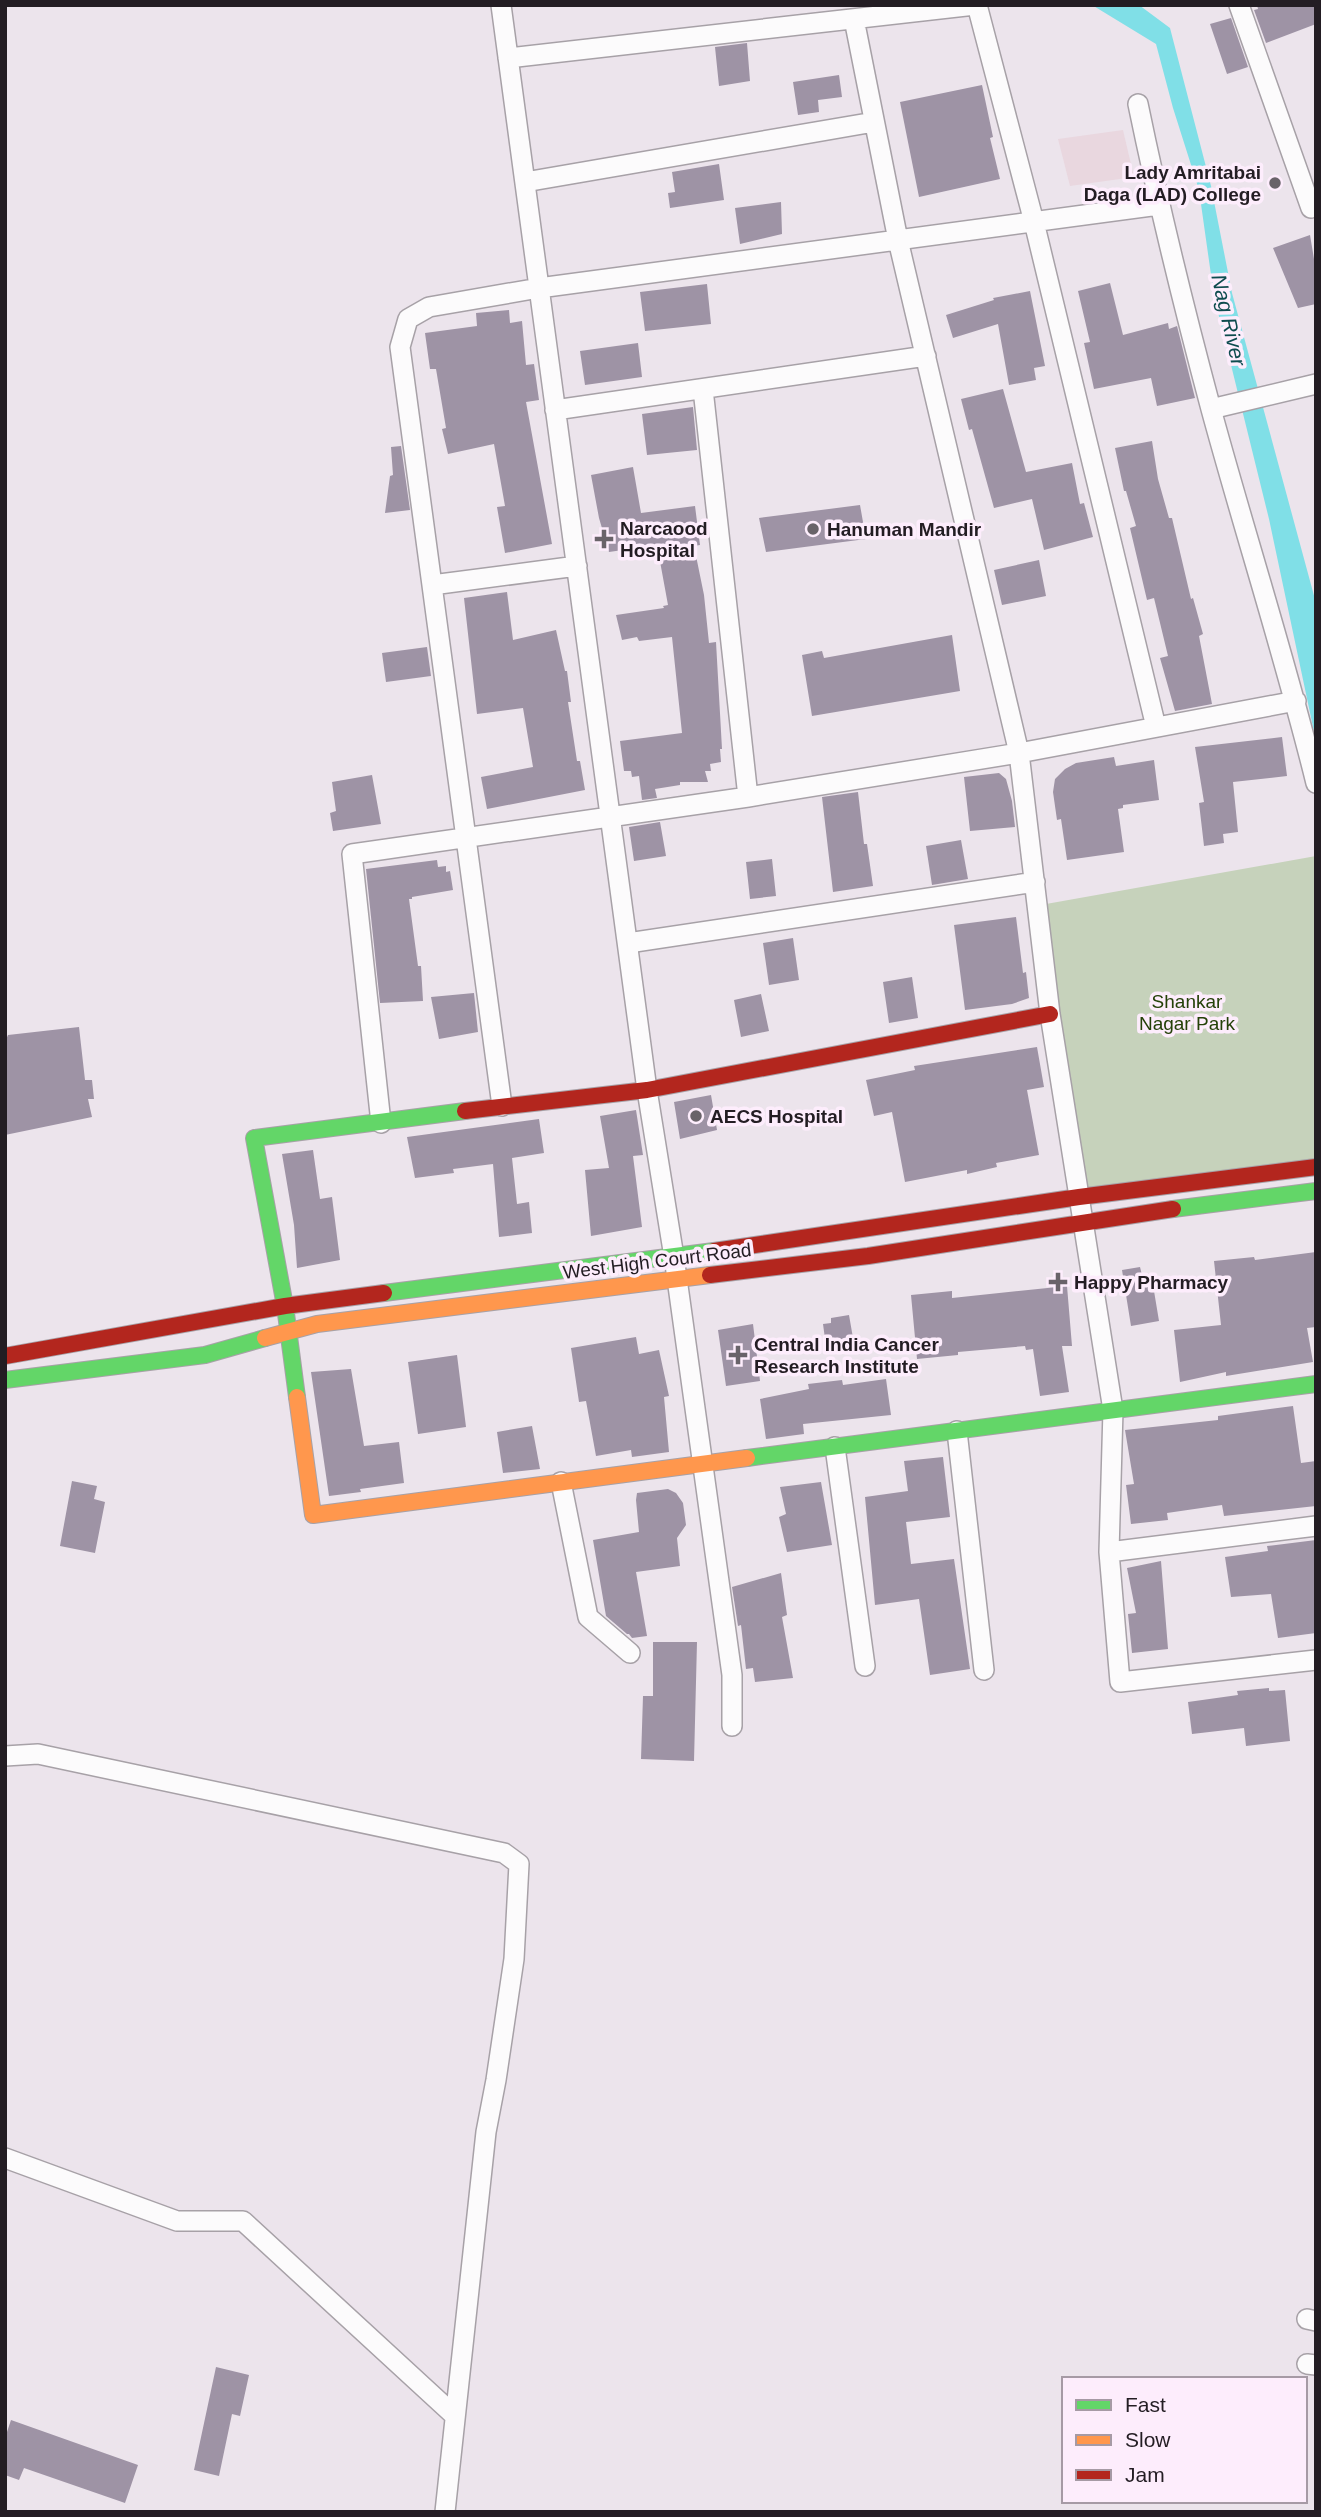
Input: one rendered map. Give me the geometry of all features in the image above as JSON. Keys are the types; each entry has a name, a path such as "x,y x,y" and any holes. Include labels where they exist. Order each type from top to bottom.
{"main road":[{"path":"1050,1014 647,1090 502,1105 254,1138 285,1306 313,1515 1316,1384"},
{"name":"West High Court Road","path":"5,1356 285,1306 674,1257 1079,1197 1316,1167"},
{"name":"West High Court Road","path":"5,1380 205,1355 317,1324 867,1256 1182,1208 1316,1191"}],"street":[{"path":"501,5 647,1090 674,1257 732,1675 732,1726"},
{"path":"508,58 854,19 897,9 976,5 1034,222 1156,727"},
{"path":"1239,5 1311,208"},
{"path":"854,19 898,240 1019,752 1050,1014 1113,1410 1109,1552 1121,1682 1316,1660"},
{"path":"1138,104 1159,205 1296,701 1316,783"},
{"path":"525,182 874,122"},
{"path":"502,1105 400,347 408,319 429,307 539,288 1159,205"},
{"path":"555,410 926,356"},
{"path":"1215,409 1316,384"},
{"path":"702,389 748,797"},
{"path":"432,585 577,566"},
{"path":"381,1122 352,855 748,797 1019,752 1296,701"},
{"path":"628,943 1035,882"},
{"path":"957,1431 984,1670"},
{"path":"835,1447 865,1666"},
{"path":"561,1482 588,1617 630,1653"},
{"path":"1109,1552 1316,1526"},
{"path":"5,1756 38,1754 504,1853 519,1864 514,1959 486,2132 445,2512"},
{"path":"5,2158 177,2221 243,2221 455,2416"}],"shaded area":[{"path":"1123,130 1134,177 1070,186 1058,139"}],"green space":[{"name":"Shankar Nagar Park","path":"1316,856 1316,1163 1082,1192 1055,1007 1046,904"}],"water":[{"name":"Nag River","path":"1092,5 1139,5 1170,28 1211,186 1232,293 1316,603 1316,741 1269,519 1214,296 1199,190 1156,44"}],"building":[{"path":"1257,5 1316,5 1316,24 1266,43 1254,10 1258,9"},
{"path":"1231,18 1248,67 1227,74 1210,24"},
{"path":"747,43 750,81 719,86 715,47"},
{"path":"839,75 842,97 818,100 819,112 798,115 793,82"},
{"path":"982,85 993,137 990,138 1000,179 919,197 900,102"},
{"path":"719,164 724,200 670,208 668,193 675,192 672,172"},
{"path":"781,202 782,234 740,244 735,208"},
{"path":"1310,235 1316,271 1316,304 1298,308 1273,248"},
{"path":"1110,283 1123,335 1168,323 1169,329 1177,326 1195,398 1157,406 1151,378 1094,389 1084,343 1090,342 1078,291"},
{"path":"707,284 711,324 645,331 640,292"},
{"path":"1030,291 1045,366 1034,368 1036,380 1009,385 998,324 953,338 946,315 994,300 993,298"},
{"path":"509,310 510,323 522,321 526,365 534,364 539,400 526,402 552,544 505,553 497,507 505,506 494,444 448,454 442,429 446,428 436,369 430,369 425,333 477,326 476,313"},
{"path":"638,343 642,377 585,385 580,351"},
{"path":"1003,389 1026,472 1072,463 1080,504 1084,503 1093,537 1044,550 1032,499 994,508 961,399"},
{"path":"693,407 697,450 647,455 642,414"},
{"path":"1152,441 1158,479 1169,518 1172,518 1191,599 1193,598 1203,634 1199,636 1212,704 1175,711 1160,658 1168,656 1154,598 1147,600 1130,528 1136,526 1124,491 1115,448"},
{"path":"401,446 410,510 385,513 390,476 393,475 391,447"},
{"path":"633,467 641,513 695,506 700,545 694,546 704,595 709,643 716,642 722,749 721,762 710,764 711,771 705,771 708,782 680,782 680,785 655,789 657,798 642,800 639,776 632,777 631,771 624,771 620,741 682,733 672,637 622,640 616,615 664,608 663,606 668,605 657,545 609,552 591,475"},
{"name":"Hanuman Mandir","path":"860,505 866,539 766,552 759,518"},
{"path":"1039,560 1046,596 1002,605 994,570"},
{"path":"507,592 513,640 556,630 567,671 571,702 568,702 577,761 580,761 585,790 487,809 481,777 533,767 523,708 477,714 464,598"},
{"path":"952,635 960,691 812,716 802,655 822,651 824,658"},
{"path":"427,647 431,676 386,682 382,653"},
{"path":"1282,737 1287,776 1233,782 1238,832 1223,834 1224,843 1204,846 1199,803 1204,802 1195,747"},
{"path":"1114,757 1116,766 1154,760 1159,800 1123,805 1123,808 1118,809 1124,852 1067,860 1061,819 1057,820 1053,792 1055,779 1076,763"},
{"path":"999,773 1006,779 1015,827 970,831 964,777"},
{"path":"372,775 381,824 333,831 330,813 336,811 332,782"},
{"path":"858,792 864,844 867,844 873,886 833,892 822,797"},
{"path":"660,822 666,856 634,861 629,827"},
{"path":"961,840 968,879 932,885 926,846"},
{"path":"772,859 776,896 750,899 746,862"},
{"path":"437,860 438,867 446,866 446,872 450,871 453,890 409,899 418,966 421,966 423,1001 380,1003 366,869"},
{"path":"1016,917 1029,998 1012,1004 965,1010 954,925"},
{"path":"793,938 799,980 769,985 763,943"},
{"path":"912,977 918,1018 889,1023 883,982"},
{"path":"474,993 478,1032 439,1039 431,997"},
{"path":"761,994 769,1031 741,1037 734,1000"},
{"path":"79,1027 85,1080 92,1080 94,1099 88,1099 92,1117 5,1135 5,1042 8,1035"},
{"path":"1037,1047 1044,1087 1027,1090 1039,1155 996,1163 997,1167 967,1174 967,1170 905,1182 892,1112 874,1116 866,1080 915,1070 914,1066"},
{"name":"AECS Hospital","path":"711,1095 717,1130 680,1139 674,1102"},
{"path":"636,1110 643,1155 633,1156 642,1227 591,1236 585,1170 609,1168 600,1116"},
{"path":"539,1119 544,1153 512,1158 517,1204 529,1202 532,1233 499,1237 493,1164 453,1169 454,1173 415,1178 407,1137"},
{"path":"313,1150 320,1199 332,1197 340,1260 297,1268 294,1225 282,1154"},
{"path":"1316,1252 1316,1327 1307,1328 1313,1362 1226,1376 1226,1372 1180,1382 1174,1330 1221,1325 1214,1261 1254,1257 1255,1260"},
{"path":"1140,1267 1142,1275 1151,1273 1159,1321 1131,1326 1122,1270"},
{"path":"1067,1286 1072,1346 1062,1346 1069,1392 1040,1396 1033,1349 1026,1350 1025,1346 917,1359 911,1295 952,1291 952,1298"},
{"path":"849,1315 853,1338 826,1346 823,1324 831,1323 831,1318"},
{"path":"753,1324 760,1381 726,1386 718,1330"},
{"path":"636,1337 639,1354 659,1350 669,1396 664,1397 669,1452 632,1457 631,1450 596,1456 586,1401 579,1402 571,1348"},
{"path":"457,1355 466,1427 418,1434 408,1362"},
{"path":"351,1369 364,1446 399,1442 404,1483 329,1496 311,1372"},
{"path":"886,1379 891,1415 803,1424 804,1434 766,1439 760,1399 809,1389 808,1384 842,1380 843,1385"},
{"path":"1293,1406 1301,1463 1316,1461 1316,1506 1224,1516 1222,1505 1167,1513 1168,1520 1131,1524 1126,1485 1134,1484 1125,1430 1218,1420 1218,1416"},
{"path":"532,1426 540,1469 503,1473 497,1432"},
{"path":"943,1457 950,1517 906,1522 911,1564 954,1559 970,1669 930,1675 919,1599 875,1605 865,1497 908,1491 904,1461"},
{"path":"72,1481 97,1486 94,1499 105,1502 95,1553 60,1546"},
{"path":"821,1482 832,1545 787,1552 779,1517 786,1514 780,1487"},
{"path":"668,1489 676,1493 683,1503 686,1525 677,1538 680,1566 636,1572 647,1636 632,1638 606,1616 593,1540 639,1532 637,1493"},
{"path":"1316,1540 1316,1633 1278,1638 1271,1594 1231,1597 1225,1557 1268,1551 1267,1546"},
{"path":"1161,1561 1168,1649 1132,1653 1128,1614 1136,1613 1127,1568"},
{"path":"781,1573 787,1615 782,1617 793,1678 755,1682 753,1668 746,1669 741,1625 738,1626 732,1587"},
{"path":"653,1642 697,1642 694,1761 641,1759 643,1696 653,1696"},
{"path":"1269,1688 1269,1691 1285,1690 1290,1741 1246,1746 1244,1728 1192,1734 1188,1702 1238,1695 1237,1691"},
{"path":"216,2367 249,2375 240,2416 232,2414 219,2476 194,2470"},
{"path":"11,2420 138,2465 125,2503 24,2468 19,2480 5,2475 5,2438"}],"traffic: fast":[{"path":"297,1397 285,1306 254,1138 465,1111"},
{"path":"1173,1209 1316,1191"},
{"path":"384,1293 714,1251"},
{"path":"5,1380 205,1355 265,1338"},
{"path":"747,1458 1316,1384"}],"traffic: slow":[{"path":"265,1338 317,1324 710,1275"},
{"path":"297,1397 313,1515 747,1458"}],"traffic: jam":[{"path":"465,1111 647,1090 1050,1014"},
{"path":"714,1251 1079,1197 1316,1167"},
{"path":"710,1275 868,1256 1173,1209"},
{"path":"5,1356 285,1306 384,1293"}],"place":[{"name":"Lady Amritabai Daga (LAD) College","path":"1275,183"},
{"name":"Hanuman Mandir","path":"813,529"},
{"name":"Narcaood Hospital","path":"604,539"},
{"name":"AECS Hospital","path":"696,1116"},
{"name":"Happy Pharmacy","path":"1058,1282"},
{"name":"Central India Cancer Research Institute","path":"738,1355"}]}
